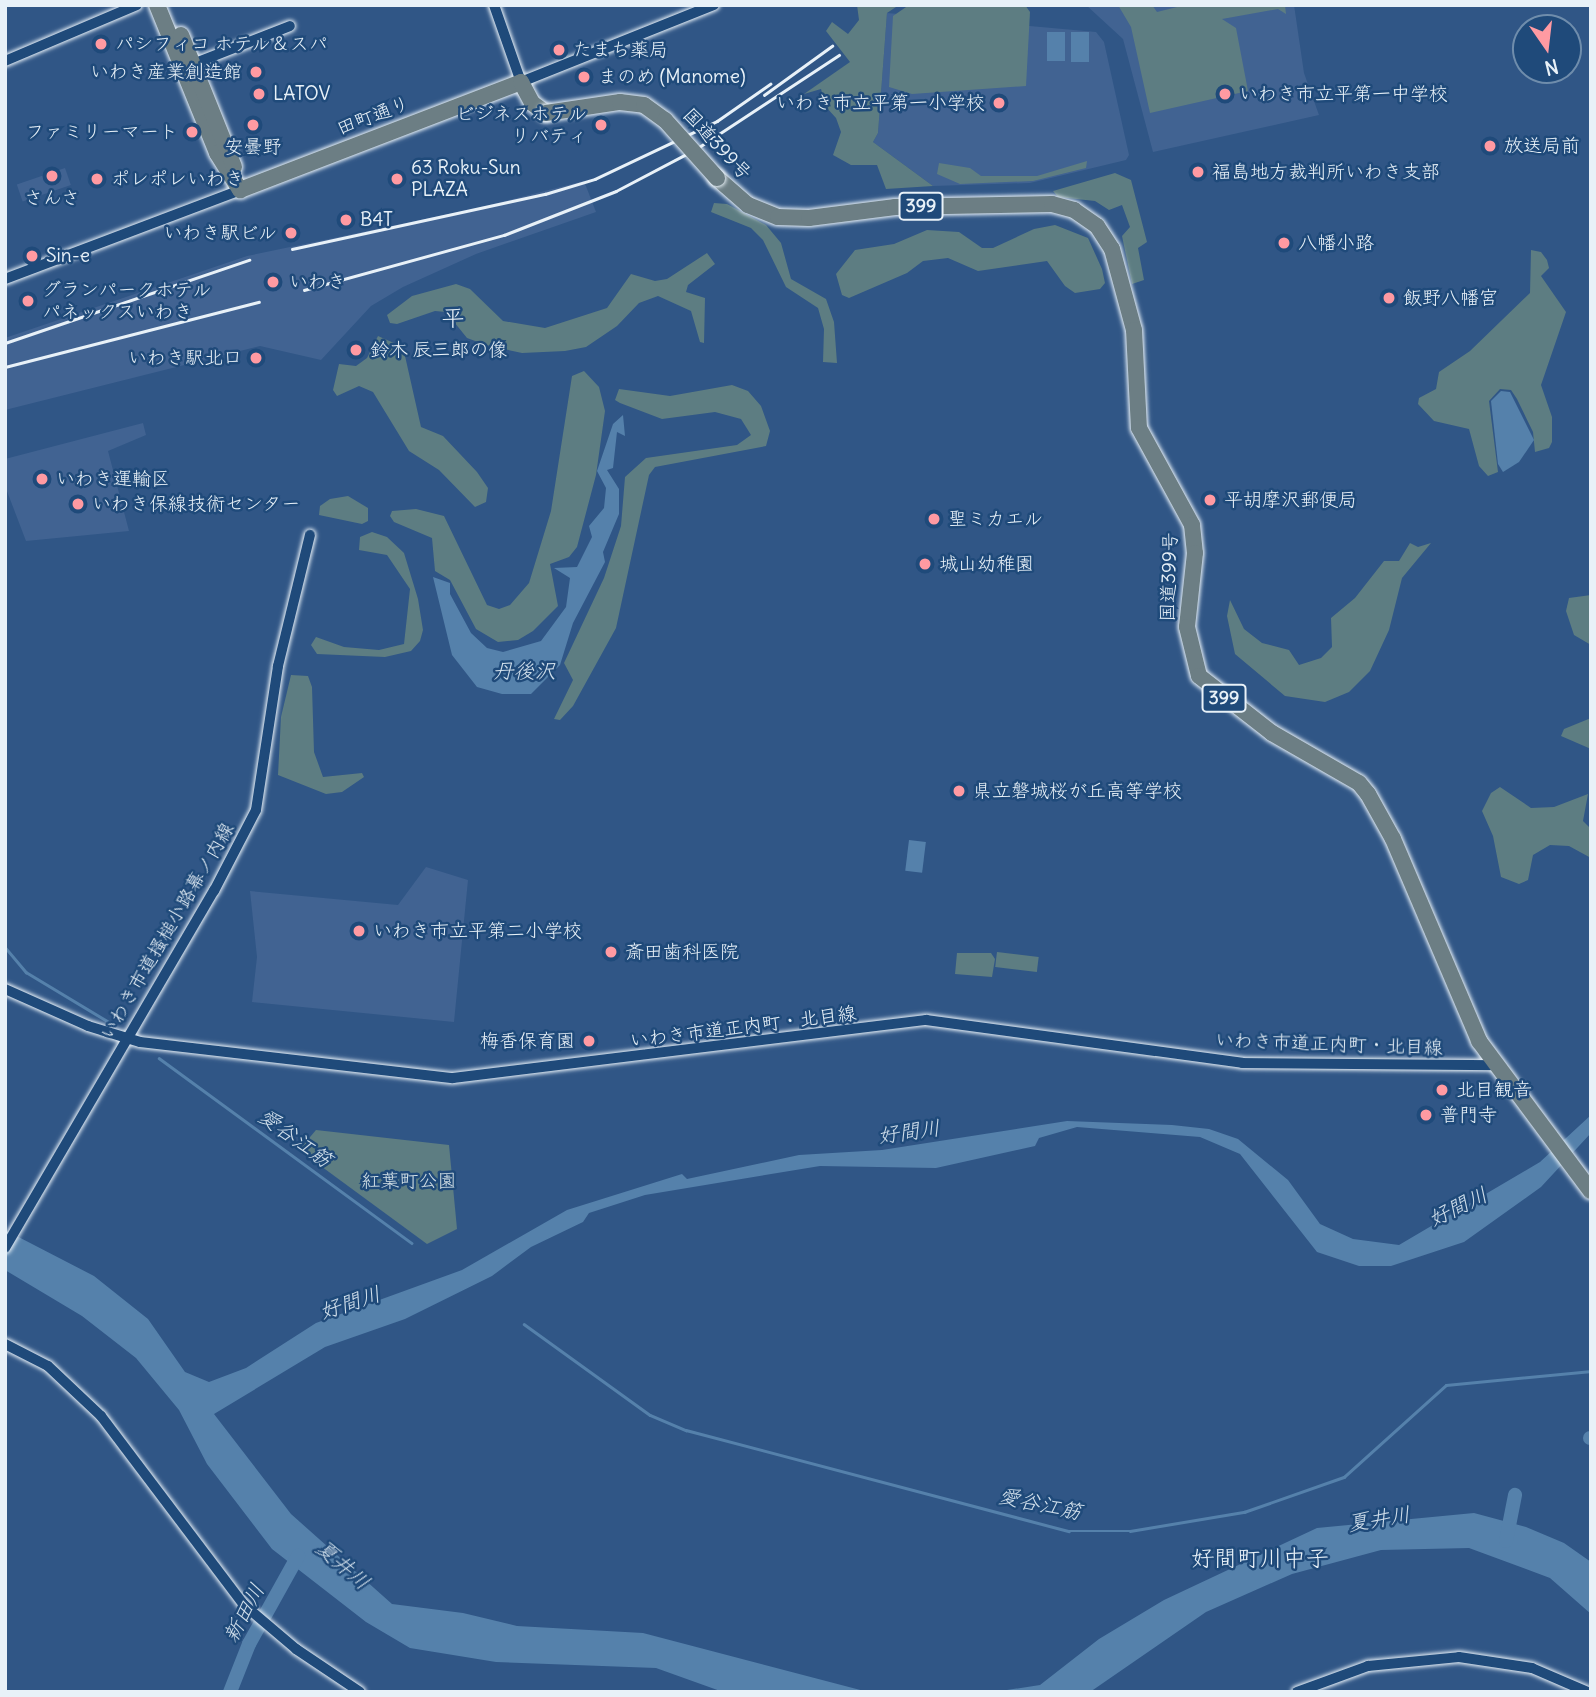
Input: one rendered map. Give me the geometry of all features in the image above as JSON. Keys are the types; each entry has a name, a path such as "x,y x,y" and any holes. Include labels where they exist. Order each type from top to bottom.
{"highway":[{"path":"158,5 217,153 240,190"},
{"path":"168,5 240,190"},
{"name":"田町通り","path":"240,190 521,82"},
{"name":"国道399号","path":"521,82 532,103 546,113 620,102 644,106 665,120 717,178 748,205 778,217 809,218 916,206 1052,204 1074,210 1097,226 1112,249 1134,330 1139,428 1192,525 1195,553 1187,627 1199,676 1263,726 1359,783 1368,794 1393,839 1479,1041 1494,1065 1590,1189"}],"street":[{"path":"5,61 137,5"},
{"path":"494,5 521,82 714,5"},
{"path":"193,64 290,26"},
{"path":"5,279 240,190"},
{"name":"いわき市道搔槌小路幕ノ内線","path":"5,1248 126,1037 214,891 256,810 278,666 310,535"},
{"name":"いわき市道正内町・北目線","path":"5,989 126,1037 271,1060 453,1078 926,1020 1242,1063 1494,1065"},
{"path":"5,1344 48,1366 101,1416 243,1604 280,1637 360,1692"},
{"path":"1297,1692 1368,1666 1459,1657 1532,1668 1588,1692"}],"shaded area":[{"name":"いわき市立平第一中学校","path":"1086,5 1294,5 1304,73 1319,115 1153,152 1123,39"},
{"name":"いわき市立平第一小学校","path":"887,13 1096,32 1104,42 1129,155 1126,160 1030,183 933,186 873,142 878,133"},
{"path":"65,168 71,185 23,202 17,185"},
{"path":"584,181 596,212 476,254 403,287 371,306 321,360 260,346 5,410 5,338 247,256 478,208"},
{"path":"143,423 146,435 108,451 129,531 26,541 5,486 5,459"},
{"name":"いわき市立平第二小学校","path":"426,867 468,880 454,1022 252,1002 257,957 250,891 398,905"}],"green space":[{"path":"857,5 899,5 887,13 878,133 873,142 933,186 886,189 877,165 851,165 833,155 841,132 836,118 826,107 821,89 804,94 850,62 826,31 832,22 848,34 859,20"},
{"path":"909,5 1025,5 1030,12 1026,86 912,94 889,87 893,16"},
{"name":"いわき市立平第一中学校","path":"1118,5 1152,5 1157,12 1185,5 1285,5 1286,14 1278,9 1222,19 1236,28 1248,91 1150,113 1131,27"},
{"path":"1087,161 1086,168 1033,181 960,184 937,174 939,163 970,168 981,176 1037,176"},
{"path":"1115,173 1131,180 1147,242 1138,248 1144,280 1132,284 1122,236 1130,227 1122,205 1109,210 1095,201 1058,197 1053,191"},
{"path":"714,203 727,204 766,225 781,243 791,279 826,299 834,322 837,363 823,362 824,329 818,308 786,287 763,240 751,228 711,212"},
{"path":"1055,225 1088,238 1102,269 1105,283 1100,289 1075,293 1065,286 1047,261 978,271 948,258 923,261 907,273 849,298 842,295 836,274 855,250 894,244 927,230 959,232 982,248 993,248 1034,229"},
{"path":"1531,250 1541,252 1547,260 1549,268 1541,276 1566,312 1541,385 1552,417 1552,442 1549,448 1535,452 1533,432 1517,399 1511,390 1500,389 1489,401 1498,472 1488,476 1479,466 1469,429 1434,421 1418,404 1419,398 1436,389 1439,372 1470,351 1530,293"},
{"path":"707,253 715,264 688,285 686,292 705,298 704,343 700,342 691,311 658,296 639,303 617,326 586,347 565,351 522,353 486,345 467,338 446,312 435,311 397,324 390,323 387,315 412,296 456,284 470,289 503,321 545,328 607,308 631,274 655,281 667,279"},
{"path":"378,336 403,347 421,427 443,436 477,472 488,488 486,502 475,507 439,470 409,451 373,392 359,386 337,396 333,390 339,364 356,366 367,358"},
{"path":"584,371 599,387 605,411 596,475 577,547 569,557 550,564 558,606 533,631 518,640 498,642 476,629 450,580 435,571 432,538 394,522 390,516 392,511 416,509 444,516 487,605 499,609 510,605 529,583 551,511 572,376"},
{"path":"732,385 748,391 761,406 770,431 766,446 655,467 649,475 616,628 573,706 560,720 554,719 573,680 564,663 604,578 621,526 625,477 646,458 737,445 751,435 741,419 715,412 662,419 615,400 619,389 670,396"},
{"path":"348,496 368,508 368,521 362,524 319,515 320,506 330,499"},
{"path":"372,532 387,537 404,553 418,599 423,630 420,641 411,651 385,657 317,654 311,645 316,637 344,647 379,650 404,644 410,589 387,555 359,550 360,537"},
{"path":"1410,543 1418,547 1431,543 1402,578 1389,630 1370,671 1349,692 1325,702 1285,696 1235,654 1227,616 1230,600 1244,629 1262,643 1289,650 1299,665 1321,658 1332,647 1331,618 1355,598 1384,561 1399,561"},
{"path":"1591,595 1591,645 1574,635 1566,611 1569,598"},
{"path":"291,675 308,676 312,687 314,752 323,777 362,773 364,777 342,792 326,794 278,775 281,717"},
{"path":"1591,718 1591,749 1561,736 1564,729"},
{"path":"1500,787 1531,808 1554,807 1588,794 1583,821 1591,829 1591,858 1569,846 1550,845 1533,855 1528,880 1519,884 1501,877 1493,836 1482,811 1491,793"},
{"path":"997,952 1039,957 1037,972 995,967"},
{"path":"957,953 991,953 995,959 992,977 955,974"},
{"name":"紅葉町公園","path":"316,1130 449,1145 457,1229 427,1244 299,1150"}],"water":[{"path":"1047,32 1065,32 1065,61 1047,61"},
{"path":"1071,32 1089,32 1089,62 1071,62"},
{"path":"1501,391 1510,392 1534,440 1519,462 1503,472 1498,464 1491,401"},
{"name":"丹後沢","path":"623,415 625,436 617,432 613,468 607,470 619,489 619,514 603,552 605,562 573,623 560,665 531,694 502,694 477,687 452,655 433,577 450,583 450,594 471,633 487,648 503,652 541,641 566,607 570,578 554,568 577,567 592,537 589,526 604,508 606,488 597,471 613,424"},
{"path":"909,840 926,842 922,873 905,871"},
{"name":"夏井川","path":"1591,1115 1591,1133 1541,1187 1464,1242 1391,1266 1359,1266 1317,1252 1240,1154 1200,1137 1077,1127 1039,1138 1035,1146 936,1168 820,1166 645,1195 589,1213 583,1222 531,1247 492,1276 405,1319 325,1347 214,1414 291,1514 392,1604 463,1613 517,1626 643,1633 868,1692 723,1692 656,1668 496,1662 410,1648 366,1622 272,1549 207,1464 179,1410 136,1358 82,1316 5,1270 5,1230 94,1276 148,1319 185,1372 209,1382 246,1368 316,1323 462,1270 567,1210 682,1174 687,1179 799,1155 882,1150 1067,1121 1172,1125 1209,1129 1238,1139 1288,1180 1320,1224 1353,1239 1399,1245 1540,1162"},
{"path":"1474,1513 1526,1527 1564,1543 1591,1562 1591,1614 1550,1578 1469,1548 1381,1550 1292,1574 1206,1612 1090,1692 994,1692 1040,1685 1099,1639 1164,1600 1317,1528"}],"waterway":[{"name":"愛谷江筋","path":"5,947 26,972 109,1022"},
{"name":"愛谷江筋","path":"159,1058 412,1243"},
{"name":"愛谷江筋","path":"524,1324 650,1415 686,1430 1069,1531 1130,1531 1244,1512 1344,1477 1446,1385 1591,1371"},
{"path":"1506,1541 1515,1495"},
{"name":"新田川","path":"230,1692 249,1644 298,1556"}],"railway":[{"path":"764,95 832,46"},
{"path":"304,290 504,235 616,191 696,149 839,55"},
{"path":"292,249 545,194 595,179 717,121 770,84"},
{"path":"5,343 249,260"},
{"path":"5,367 259,302"}],"place":[{"name":"パシフィコ ホテル＆スパ","path":"101,44"},
{"name":"たまち薬局","path":"559,50"},
{"name":"いわき産業創造館","path":"256,72"},
{"name":"まのめ (Manome)","path":"584,77"},
{"name":"LATOV","path":"259,94"},
{"name":"いわき市立平第一中学校","path":"1225,94"},
{"name":"いわき市立平第一小学校","path":"999,103"},
{"name":"安曇野","path":"253,125"},
{"name":"ビジネスホテル リバティ","path":"601,125"},
{"name":"ファミリーマート","path":"192,132"},
{"name":"放送局前","path":"1490,146"},
{"name":"福島地方裁判所いわき支部","path":"1198,172"},
{"name":"さんさ","path":"52,176"},
{"name":"ポレポレいわき","path":"97,179"},
{"name":"63 Roku-Sun PLAZA","path":"397,179"},
{"name":"B4T","path":"346,220"},
{"name":"いわき駅ビル","path":"291,233"},
{"name":"八幡小路","path":"1284,243"},
{"name":"Sin-e","path":"32,256"},
{"name":"いわき","path":"273,282"},
{"name":"飯野八幡宮","path":"1389,298"},
{"name":"グランパークホテル パネックスいわき","path":"28,301"},
{"name":"鈴木 辰三郎の像","path":"356,350"},
{"name":"いわき駅北口","path":"256,358"},
{"name":"いわき運輸区","path":"42,479"},
{"name":"平胡摩沢郵便局","path":"1210,500"},
{"name":"いわき保線技術センター","path":"78,504"},
{"name":"聖ミカエル","path":"934,519"},
{"name":"城山幼稚園","path":"925,564"},
{"name":"県立磐城桜が丘高等学校","path":"959,791"},
{"name":"いわき市立平第二小学校","path":"359,931"},
{"name":"斎田歯科医院","path":"611,952"},
{"name":"梅香保育園","path":"589,1041"},
{"name":"北目観音","path":"1442,1090"},
{"name":"普門寺","path":"1426,1115"}],"district":[{"name":"平","path":"453,318"},
{"name":"好間町川中子","path":"1260,1558"}],"water label":[{"name":"好間川","path":"909,1132"},
{"name":"好間川","path":"1458,1207"},
{"name":"好間川","path":"350,1303"}]}
